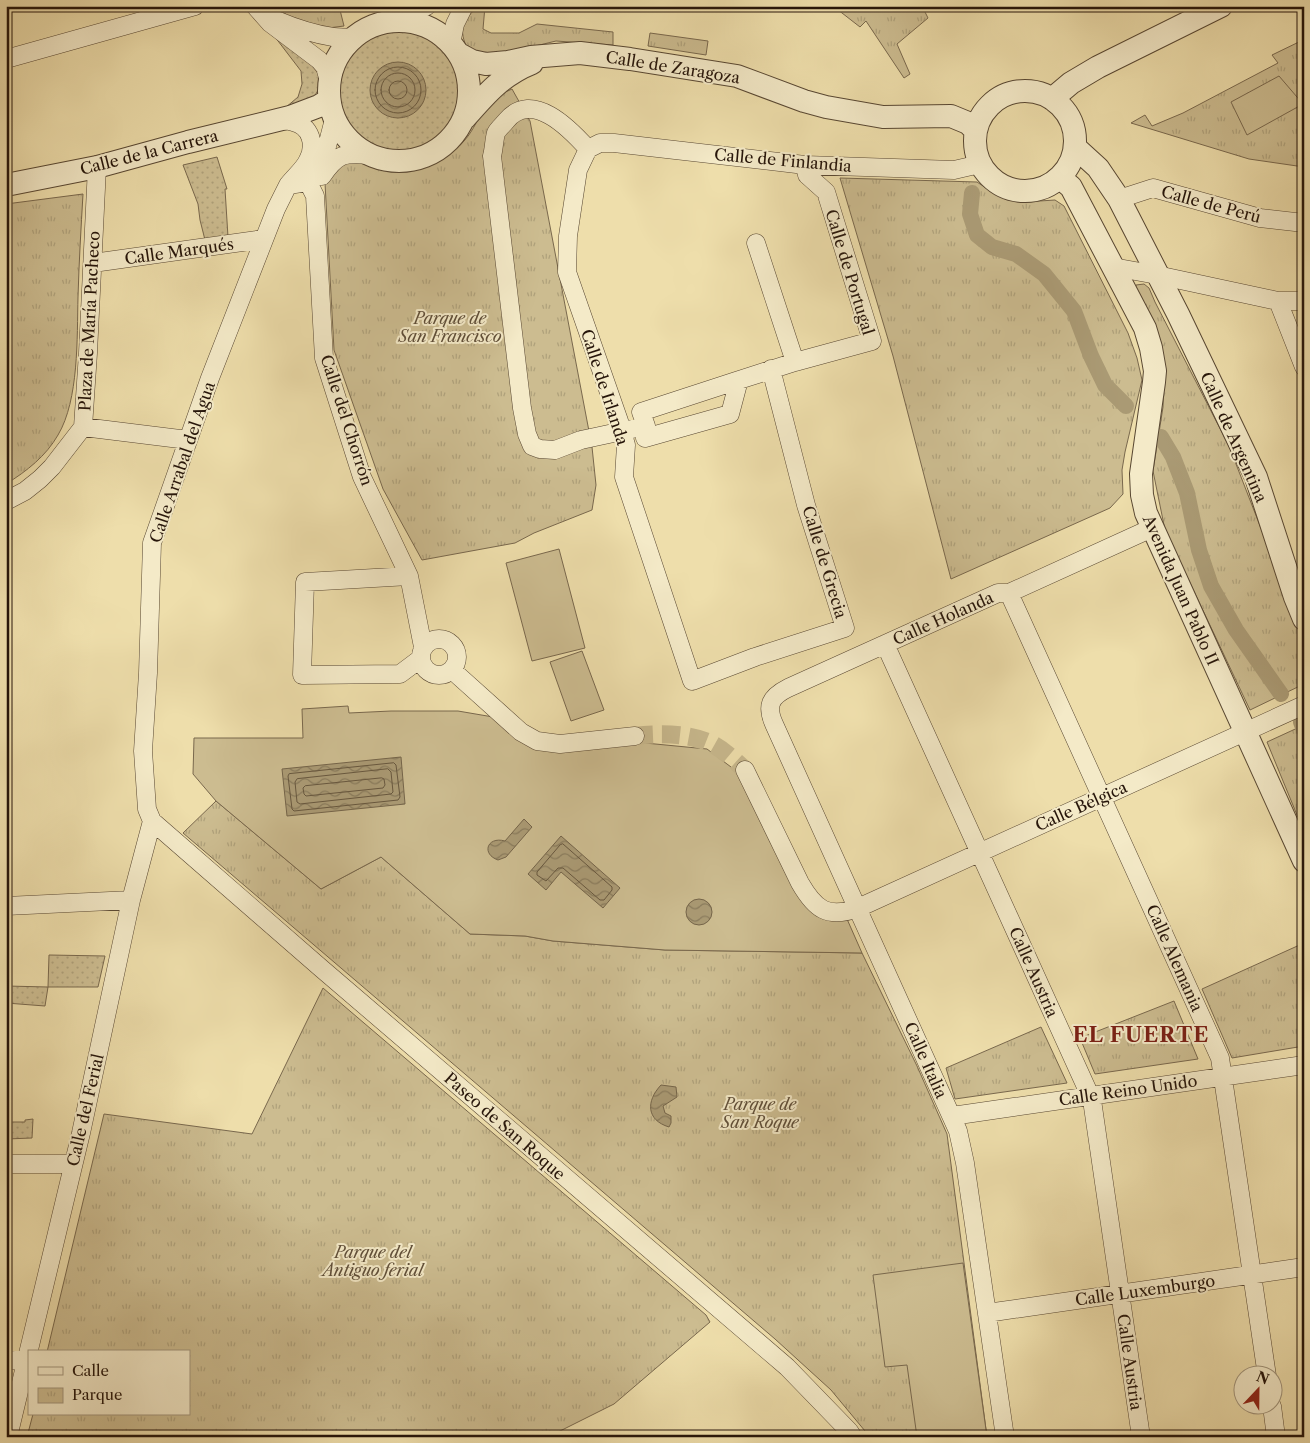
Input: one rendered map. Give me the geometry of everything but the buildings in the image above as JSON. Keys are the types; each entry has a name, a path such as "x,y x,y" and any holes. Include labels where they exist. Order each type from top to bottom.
{"street":[{"path":"6,59 195,6"},
{"path":"397,21 427,6"},
{"path":"455,49 455,24 464,6"},
{"path":"1052,99 1071,83 1098,67 1220,6"},
{"path":"257,8 278,21 310,33 337,38 353,38"},
{"path":"257,8 270,23 319,60 325,67 333,109 352,144 370,155 402,162 434,153 457,132 464,119 469,102 469,86 466,70 455,49 433,30 416,23 397,21 381,23 366,29 353,38 338,56 333,68 333,109 325,154 312,189 288,185"},
{"name":"Calle de Zaragoza","path":"455,49 472,61 486,64 531,57 580,53 737,76 804,101 826,107 883,117 951,116 968,123 976,130"},
{"name":"Calle de Zaragoza","path":"464,119 496,84 519,69 554,55"},
{"path":"1026,90 1040,93 1052,99 1063,108 1070,120 1074,133 1075,147 1072,158 1058,179 1046,187 1030,191 1016,190 1000,184 988,176 980,164 975,148 976,130 980,117 988,106 999,97 1012,92 1026,90"},
{"name":"Calle de Zaragoza","path":"846,110 889,106 965,104 988,106"},
{"path":"283,119 333,109"},
{"name":"Calle de Portugal","path":"588,149 556,118 530,109 520,110 511,115 497,132 492,156 522,408 527,434 532,446 540,449 555,450 581,440 644,425 730,414 739,380"},
{"name":"Calle de la Carrera","path":"6,185 97,167 283,119"},
{"name":"Calle Arrabal del Agua","path":"146,783 143,751 148,674 152,543 210,378 264,238 288,185 308,161 312,150 312,139 307,130 294,122 283,119"},
{"name":"Calle de Finlandia","path":"588,149 600,143 614,143 805,164 954,170 980,164"},
{"name":"Calle de Argentina","path":"1075,147 1098,168 1119,199 1178,314 1256,477 1304,619"},
{"name":"Calle de Irlanda","path":"588,149 578,170 568,236 567,272 622,431 626,445 624,477 692,681"},
{"name":"Calle del Chorrón","path":"370,155 344,154 332,161 312,189 324,358 362,477 409,576 422,653"},
{"name":"Calle de Portugal","path":"644,425 739,380 771,369 872,341 826,192 807,175 805,164"},
{"name":"Plaza de María Pacheco","path":"6,501 25,491 40,479 52,467 83,427 97,167"},
{"name":"Avenida Juan Pablo II","path":"1058,179 1071,187 1145,328 1153,359 1154,382 1140,474 1144,504 1152,528 1304,861"},
{"name":"Calle de Perú","path":"1119,199 1153,188 1260,218 1304,223"},
{"name":"Calle Marqués","path":"93,263 264,238"},
{"path":"756,243 795,362"},
{"path":"1113,267 1278,301 1304,301"},
{"path":"1178,314 1186,292 1203,285"},
{"path":"1278,301 1304,367"},
{"name":"Calle de Grecia","path":"692,681 754,657 845,628 806,505 771,369"},
{"path":"83,427 188,440"},
{"name":"Calle Holanda","path":"770,707 774,698 782,691 998,593 1009,593 1152,528"},
{"path":"409,576 304,582 302,675 400,674 422,653 429,641 435,638 448,640 453,644 458,657 456,664 447,674 435,675 424,669 422,653"},
{"name":"Calle Alemania","path":"1009,593 1220,1058 1266,1366"},
{"name":"Calle Austria","path":"886,644 1090,1096 1141,1437"},
{"path":"452,670 521,732 537,741 560,744 635,736"},
{"name":"Calle Bélgica","path":"858,908 1304,705"},
{"name":"Calle Italia","path":"770,707 774,724 956,1124 963,1149 1005,1437"},
{"path":"745,770 809,898 824,911 845,912 858,908"},
{"name":"Calle del Ferial","path":"28,1350 82,1133 131,900 152,821 147,809 146,783"},
{"name":"Paseo de San Roque","path":"152,821 787,1367 853,1437"},
{"path":"6,906 131,900"},
{"name":"Calle Reino Unido","path":"952,1116 1304,1065"},
{"path":"6,1164 73,1164"},
{"name":"Calle Luxemburgo","path":"987,1313 1304,1267"},
{"name":"Calle del Ferial","path":"8,1437 28,1351"},
{"path":"6,1361 26,1359"},
{"path":"1273,1416 1276,1437"}],"green space":[{"path":"274,6 339,6 344,26 328,28 291,18"},
{"path":"479,6 485,6 483,29 491,33 519,33 537,24 613,32 613,45 556,41 519,50 504,56 468,50 463,37 463,26 469,16"},
{"path":"833,6 922,6 928,18 897,44 910,74 904,78 866,21 860,27"},
{"path":"399,30 411,31 422,35 433,40 442,48 450,57 455,68 459,79 459,103 455,114 450,125 442,134 433,142 422,147 411,151 399,152 387,151 376,147 365,142 356,134 348,125 343,114 339,103 338,91 339,79 343,68 348,57 356,48 365,40 376,35 387,31"},
{"path":"650,33 708,41 706,55 648,46"},
{"path":"275,37 306,57 318,71 321,78 320,86 311,99 285,108 298,97 302,84 301,71"},
{"path":"1303,40 1304,167 1249,159 1131,123 1145,115 1152,126 1183,113 1278,63 1272,55"},
{"path":"1279,76 1303,104 1247,135 1231,102"},
{"name":"Parque de San Francisco","path":"512,89 530,121 592,447 596,485 592,510 534,533 515,543 422,560 383,489 334,350 325,183 341,161 412,165 434,162 444,157 468,137 486,101"},
{"path":"217,157 227,189 225,189 228,237 205,240 198,204 183,165"},
{"path":"840,178 977,182 995,194 1024,202 1055,200 1064,206 1128,333 1142,380 1122,470 1123,494 1110,508 951,579 893,356"},
{"path":"83,194 76,368 70,404 65,421 48,450 29,468 6,484 6,204"},
{"path":"1144,284 1149,288 1229,446 1304,639 1304,684 1250,710 1165,530 1153,471 1163,407 1164,378 1135,291 1136,285"},
{"path":"559,549 585,648 532,661 506,563"},
{"path":"582,651 604,710 571,721 550,662"},
{"path":"348,706 349,713 458,711 499,718 547,750 645,743 707,749 739,773 793,882 847,919 862,953 665,950 553,941 525,936 470,934 381,857 321,889 216,801 193,774 194,738 303,738 302,709"},
{"path":"1304,725 1304,832 1267,742"},
{"name":"Parque de San Roque","path":"216,801 321,889 381,857 470,934 525,936 553,941 665,950 862,953 917,1066 947,1134 987,1437 870,1437 831,1390 775,1339 183,833"},
{"path":"1304,943 1304,1046 1232,1058 1202,989"},
{"path":"49,955 105,956 98,987 48,987"},
{"path":"6,986 48,987 45,1006 6,1003"},
{"name":"Parque del Antiguo ferial","path":"323,988 706,1315 710,1322 614,1404 548,1437 27,1437 32,1416 190,1416 190,1350 47,1350 104,1114 252,1134"},
{"path":"1174,1001 1198,1059 1095,1074 1080,1038"},
{"path":"1041,1027 1067,1083 955,1099 946,1068"},
{"path":"33,1119 32,1138 6,1139 6,1122 25,1122 25,1120"},
{"path":"963,1263 987,1437 917,1437 907,1365 885,1367 873,1275"}],"water":[{"path":"393,62 403,62 418,70 424,79 426,90 424,101 418,110 403,118 393,118 382,113 375,106 370,95 370,85 375,74 382,67"},
{"path":"401,757 405,804 287,816 282,769"},
{"path":"524,819 532,827 506,857 498,860 489,854 488,846 490,843 499,840 505,841"},
{"path":"561,836 620,888 603,908 561,872 546,890 528,874"},
{"path":"699,899 708,903 712,912 708,921 699,925 690,921 686,912 690,903"},
{"path":"661,1085 676,1087 677,1097 663,1106 665,1113 671,1116 669,1127 661,1124 652,1115 651,1103"}],"waterway":[{"path":"972,193 970,214 977,235 992,247 1016,254 1044,274 1074,311 1091,356 1105,385 1126,406"},
{"path":"1161,437 1173,457 1187,493 1199,550 1211,586 1236,630 1281,694"},
{"path":"1301,722 1304,730"}],"tunnel":[{"path":"635,736 654,734 692,737 720,748 745,770"}],"district":[{"name":"EL FUERTE","path":"1141,1035"}]}
